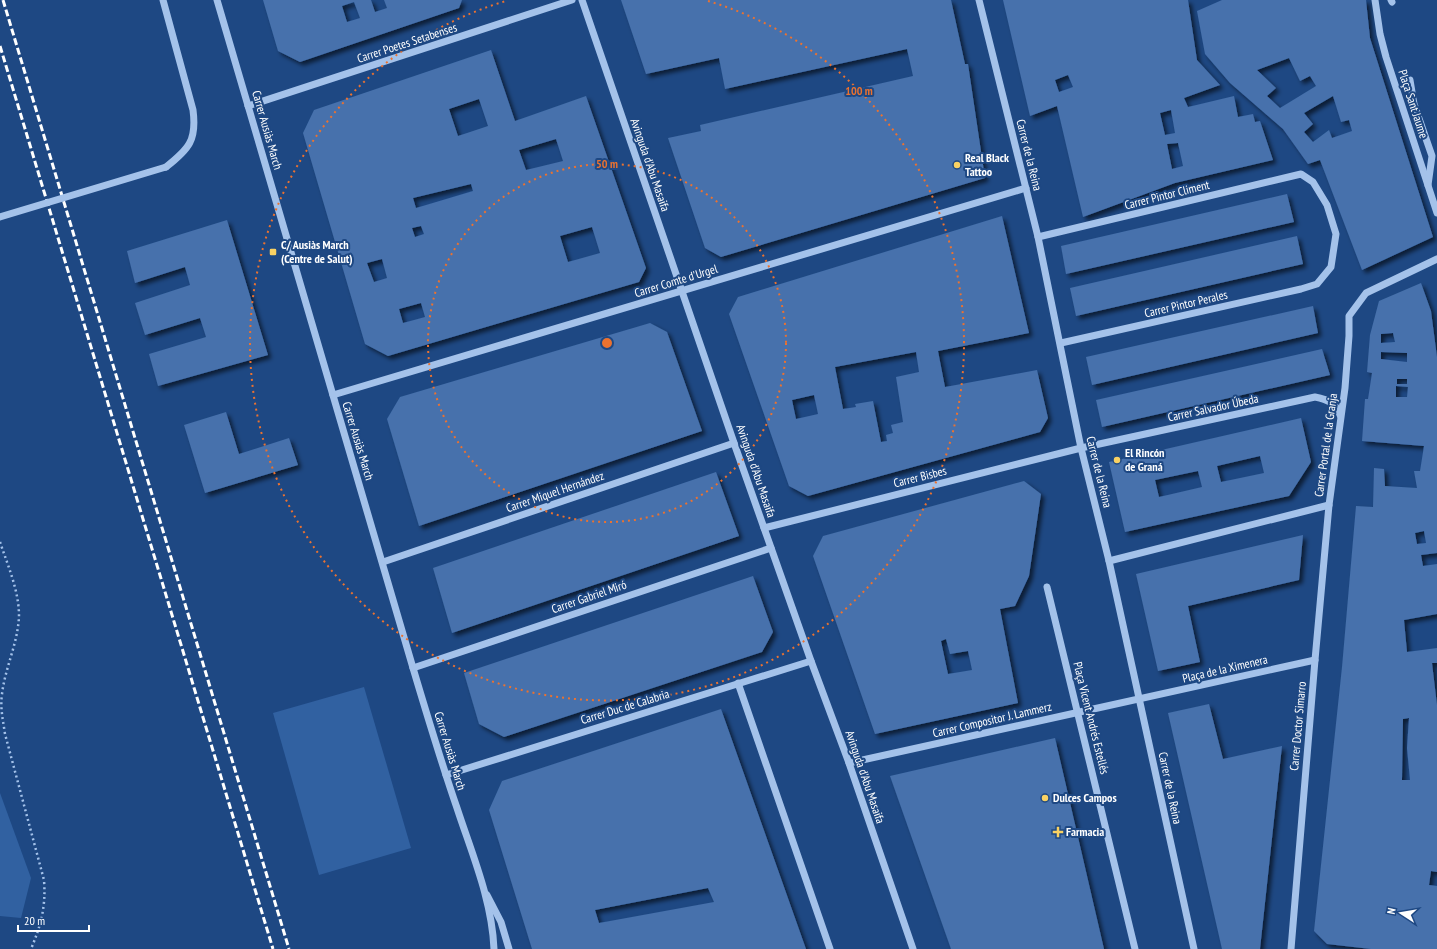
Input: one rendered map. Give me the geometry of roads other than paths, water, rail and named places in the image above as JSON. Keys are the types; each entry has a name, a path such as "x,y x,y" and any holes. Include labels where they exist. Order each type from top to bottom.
{"street":[{"path":"0,217 166,167 186,150 193,138 193,110 163,0"},
{"name":"Carrer Ausiàs March","path":"217,0 413,668 446,775 483,886 492,926 494,949"},
{"name":"Carrer Poetes Setabenses","path":"248,106 572,0"},
{"name":"Avinguda d'Abu Masaifa","path":"582,0 810,661 849,763 913,949"},
{"name":"Carrer de la Reina","path":"979,0 1038,237 1081,448 1109,561 1194,949"},
{"name":"Plaça Sant Jaume","path":"1375,0 1380,34 1386,57 1437,213"},
{"path":"1410,80 1414,104 1432,156 1428,186"},
{"name":"Carrer Pintor Climent","path":"1038,237 1301,174 1313,182 1327,205 1336,234 1331,267 1316,284"},
{"name":"Carrer Comte d'Urgel","path":"332,395 1026,188"},
{"name":"Carrer Portal de la Granja","path":"1109,561 1329,505 1341,418 1349,336 1349,316 1366,293 1437,259"},
{"name":"Carrer Pintor Perales","path":"1060,343 1301,289 1316,284"},
{"name":"Carrer Salvador Úbeda","path":"1081,448 1315,397 1324,398 1333,404 1338,409 1341,418"},
{"name":"Carrer Miquel Hernández","path":"383,562 734,443"},
{"name":"Carrer Bisbes","path":"764,528 1081,448"},
{"name":"Carrer Doctor Simarro","path":"1292,949 1329,505"},
{"name":"Carrer Gabriel Miró","path":"413,668 771,548"},
{"name":"Plaça Vicent Andrés Estellés","path":"1047,586 1135,949"},
{"name":"Plaça de la Ximenera","path":"1140,699 1315,660"},
{"name":"Carrer Duc de Calabria","path":"446,775 810,661"},
{"path":"738,683 830,949"},
{"name":"Carrer Compositor J. Lammerz","path":"849,763 1078,711 1140,699"},
{"name":"Carrer Ausiàs March","path":"483,886 502,922 509,949"}],"railway":[{"path":"3,0 289,949"},
{"path":"0,46 273,949"}],"place":[{"name":"Real Black Tattoo","path":"957,165"},
{"name":"C/ Ausiàs March (Centre de Salut)","path":"273,252"},
{"name":"El Rincón de Graná","path":"1117,460"},
{"name":"Dulces Campos","path":"1045,798"},
{"name":"Farmacia","path":"1058,832"}]}
